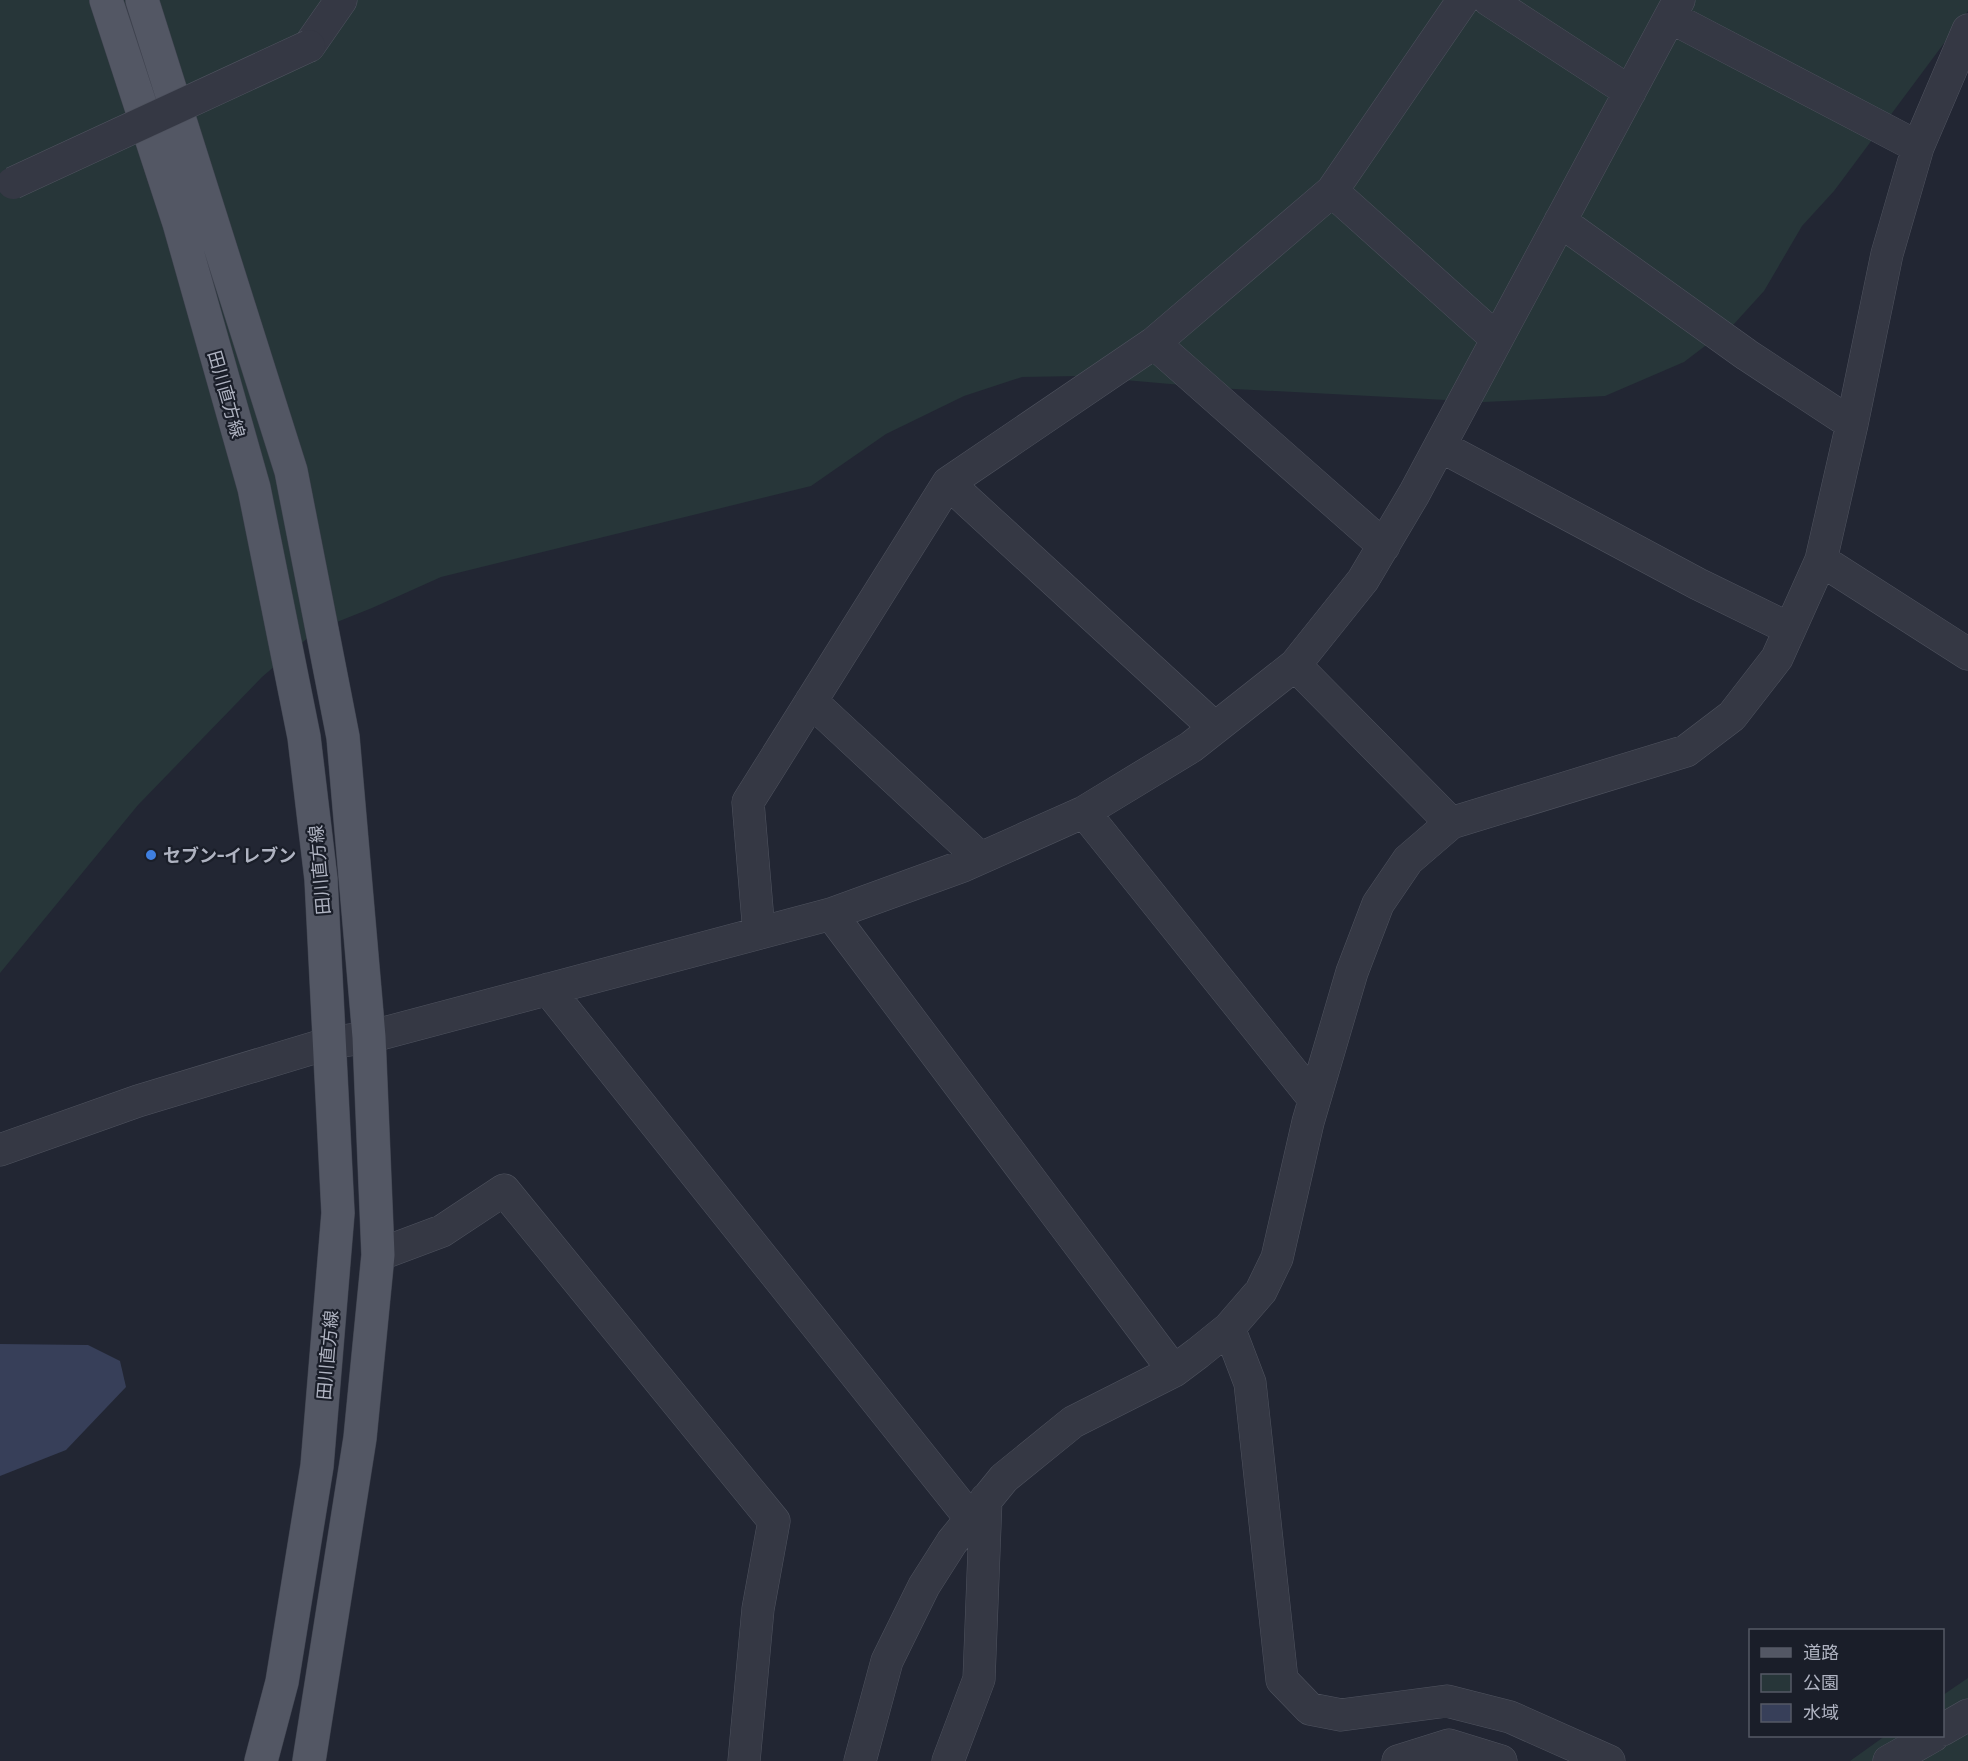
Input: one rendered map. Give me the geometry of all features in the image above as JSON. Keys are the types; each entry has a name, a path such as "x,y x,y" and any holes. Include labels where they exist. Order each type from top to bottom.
{"main road":[{"name":"田川直方線","path":"106,0 179,223 254,488 304,737 321,879 338,1213 317,1466 282,1682 261,1761"},
{"name":"田川直方線","path":"141,0 291,471 343,737 369,1037 378,1255 360,1438 309,1761"}],"street":[{"path":"6,186 309,46 341,0"},
{"path":"759,933 748,802 948,483 1154,342 1332,191 1462,0"},
{"path":"1489,0 1630,92"},
{"path":"0,1150 138,1101 330,1043 369,1037 831,914 980,858 1084,812 1191,747 1295,665 1363,580 1440,446 1675,8 1918,147"},
{"path":"860,1761 886,1661 924,1586 952,1542 1004,1478 1072,1422 1174,1371 1229,1328 1262,1291 1277,1258 1314,1099 1352,972 1378,904 1408,860 1451,823 1686,751 1732,716 1777,658 1821,560 1887,254 1918,147 1968,30"},
{"path":"1332,191 1497,339"},
{"path":"1560,221 1747,355 1852,424"},
{"path":"1154,342 1384,546"},
{"path":"1440,446 1698,584 1790,629"},
{"path":"948,483 1215,728"},
{"path":"1821,560 1968,654"},
{"path":"1295,665 1451,823"},
{"path":"812,701 980,858"},
{"path":"1084,812 1314,1099"},
{"path":"831,914 1174,1371"},
{"path":"548,989 978,1509 979,1679 948,1761"},
{"path":"378,1255 442,1231 504,1190 774,1521 758,1609 744,1761"},
{"path":"1229,1328 1250,1383 1282,1680 1310,1709 1341,1715 1447,1701 1510,1718 1609,1761"},
{"path":"1944,1729 1968,1715"},
{"path":"1889,1761 1931,1737"},
{"path":"1398,1761 1449,1746 1501,1761"}],"green space":[{"path":"0,0 1968,0 1968,11 1834,191 1802,226 1764,291 1734,324 1684,362 1605,396 1484,402 1216,388 1079,376 1022,377 964,396 886,434 811,486 441,577 317,630 262,677 138,805 0,973"},
{"path":"1968,1678 1968,1761 1850,1761 1884,1737 1944,1737 1944,1694"}],"water":[{"path":"0,1344 88,1345 120,1361 126,1387 66,1450 0,1476"}],"place":[{"name":"セブン-イレブン","path":"151,855"}]}
